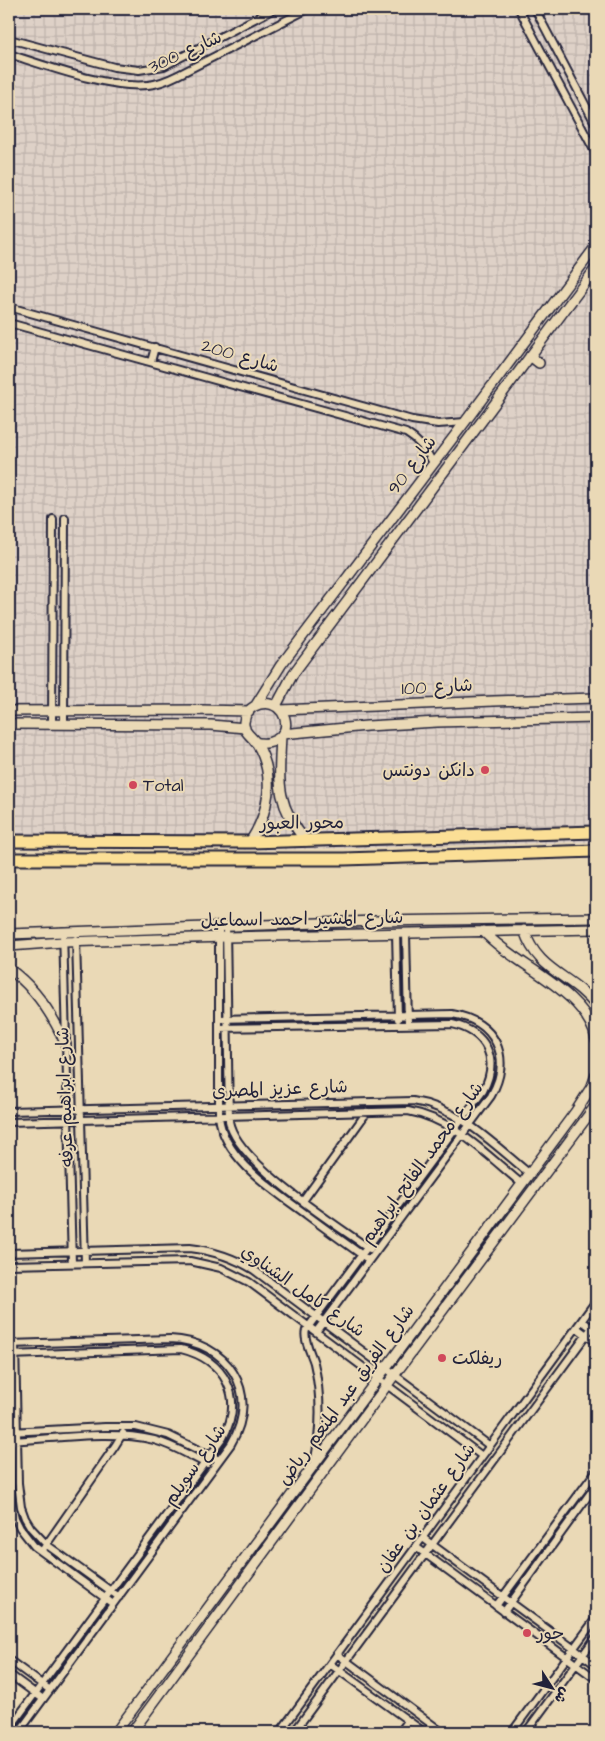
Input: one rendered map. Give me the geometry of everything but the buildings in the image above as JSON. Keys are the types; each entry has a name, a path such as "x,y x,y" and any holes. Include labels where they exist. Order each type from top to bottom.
{"highway":[{"name":"محور العبور","path":"9,841 250,842 596,832"},
{"name":"محور العبور","path":"9,859 344,859 596,851"}],"street":[{"name":"شارع 300","path":"9,39 127,70 146,70 176,61 274,9"},
{"name":"شارع 300","path":"9,54 99,80 127,85 150,85 178,76 308,9"},
{"path":"520,9 596,154"},
{"path":"535,9 596,125"},
{"name":"شارع 90","path":"252,708 281,665 596,246"},
{"name":"شارع 90","path":"278,708 293,674 596,268"},
{"name":"شارع 200","path":"9,307 412,420 438,424 465,422"},
{"name":"شارع 200","path":"9,323 406,433 420,442 433,463"},
{"path":"151,362 155,347"},
{"path":"530,356 539,363"},
{"path":"406,433 411,431 413,426 412,420"},
{"path":"64,724 65,518"},
{"path":"52,724 53,519"},
{"path":"53,591 65,591"},
{"path":"281,665 293,674"},
{"name":"شارع 100","path":"278,708 596,698"},
{"path":"9,711 202,710 252,708 264,703 278,708 285,723 281,735 279,777 282,800 292,822 306,841"},
{"path":"252,708 244,722 250,738 255,742 269,744 281,735"},
{"name":"شارع 100","path":"281,735 367,726 436,722 596,718"},
{"path":"9,724 211,725 245,728"},
{"path":"250,842 264,816 268,787 263,758 255,742"},
{"name":"شارع المشير احمد اسماعيل","path":"9,934 417,920 596,918"},
{"path":"222,926 219,1020 219,1105 222,1129 232,1149 254,1174 369,1260"},
{"name":"شارع المشير احمد اسماعيل","path":"9,946 63,942 222,937 596,929"},
{"path":"524,930 527,940 539,958 583,991 595,1004"},
{"name":"شارع ابراهيم عرفه","path":"76,931 85,1263"},
{"path":"483,931 501,948 567,995 583,1011 591,1023 596,1039"},
{"name":"شارع ابراهيم عرفه","path":"63,932 72,1263"},
{"path":"396,933 398,1024"},
{"path":"406,933 408,1024"},
{"path":"222,937 228,1019 228,1116 231,1130 250,1156 267,1174 375,1252"},
{"path":"9,969 30,987 41,1000 59,1029 66,1045"},
{"path":"397,972 407,972"},
{"path":"583,1011 586,1006 595,1004"},
{"name":"شارع محمد الفاتح ابراهيم","path":"219,1020 445,1014 467,1017 483,1026 495,1040 500,1056 500,1076 491,1096 316,1332"},
{"path":"260,1018 260,1027"},
{"name":"شارع محمد الفاتح ابراهيم","path":"219,1028 442,1023 462,1026 476,1035 487,1048 491,1064 489,1081 455,1130 308,1326"},
{"path":"219,1072 229,1072"},
{"name":"شارع الفريق عبد المنعم رياض","path":"116,1732 313,1469 378,1378 576,1112 592,1086 596,1075"},
{"name":"شارع عزيز المصرى","path":"9,1111 403,1100 432,1105 462,1120 530,1174"},
{"name":"شارع الفريق عبد المنعم رياض","path":"132,1732 596,1105"},
{"name":"شارع عزيز المصرى","path":"9,1122 396,1110 420,1113 436,1119 455,1130 522,1184"},
{"path":"303,1201 367,1112"},
{"name":"شارع كامل الشناوي","path":"9,1253 190,1248 224,1254 254,1270 490,1446"},
{"name":"شارع كامل الشناوي","path":"9,1265 174,1260 213,1266 235,1274 249,1282 482,1456"},
{"name":"شارع عثمان بن عفان","path":"280,1732 596,1301"},
{"path":"582,1320 595,1327"},
{"path":"308,1326 305,1333 316,1375 320,1413 313,1469"},
{"name":"شارع عثمان بن عفان","path":"294,1732 586,1335 595,1327"},
{"path":"577,1328 596,1342"},
{"name":"شارع سويلم","path":"12,1344 183,1340 203,1345 212,1350 228,1365 235,1375 242,1398 241,1421 238,1433 19,1732"},
{"path":"12,1344 18,1484 21,1507 31,1528 47,1545 119,1596"},
{"name":"شارع سويلم","path":"9,1729 210,1456 228,1428 233,1405 227,1382 221,1372 203,1357 181,1349 12,1355"},
{"path":"9,1432 125,1427 147,1429 168,1435 219,1460"},
{"path":"42,1552 122,1436 125,1427"},
{"path":"9,1441 122,1436 145,1438 162,1443 213,1468"},
{"path":"9,1448 10,1496 15,1518 26,1538 113,1604"},
{"path":"496,1606 596,1471"},
{"path":"504,1612 596,1485"},
{"path":"423,1538 596,1665"},
{"path":"416,1547 596,1679"},
{"path":"512,1732 596,1618"},
{"path":"526,1732 596,1637"},
{"path":"337,1654 442,1732"},
{"path":"9,1660 50,1690"},
{"path":"330,1664 408,1721 415,1730 424,1732"},
{"path":"9,1674 43,1699"},
{"path":"400,1732 408,1721"}],"shaded area":[{"path":"9,9 596,9 596,842 268,850 9,849"}],"place":[{"name":"دانكن دونتس","path":"485,770"},
{"name":"Total","path":"133,785"},
{"name":"ريفلكت","path":"442,1358"},
{"name":"حور","path":"527,1633"}]}
